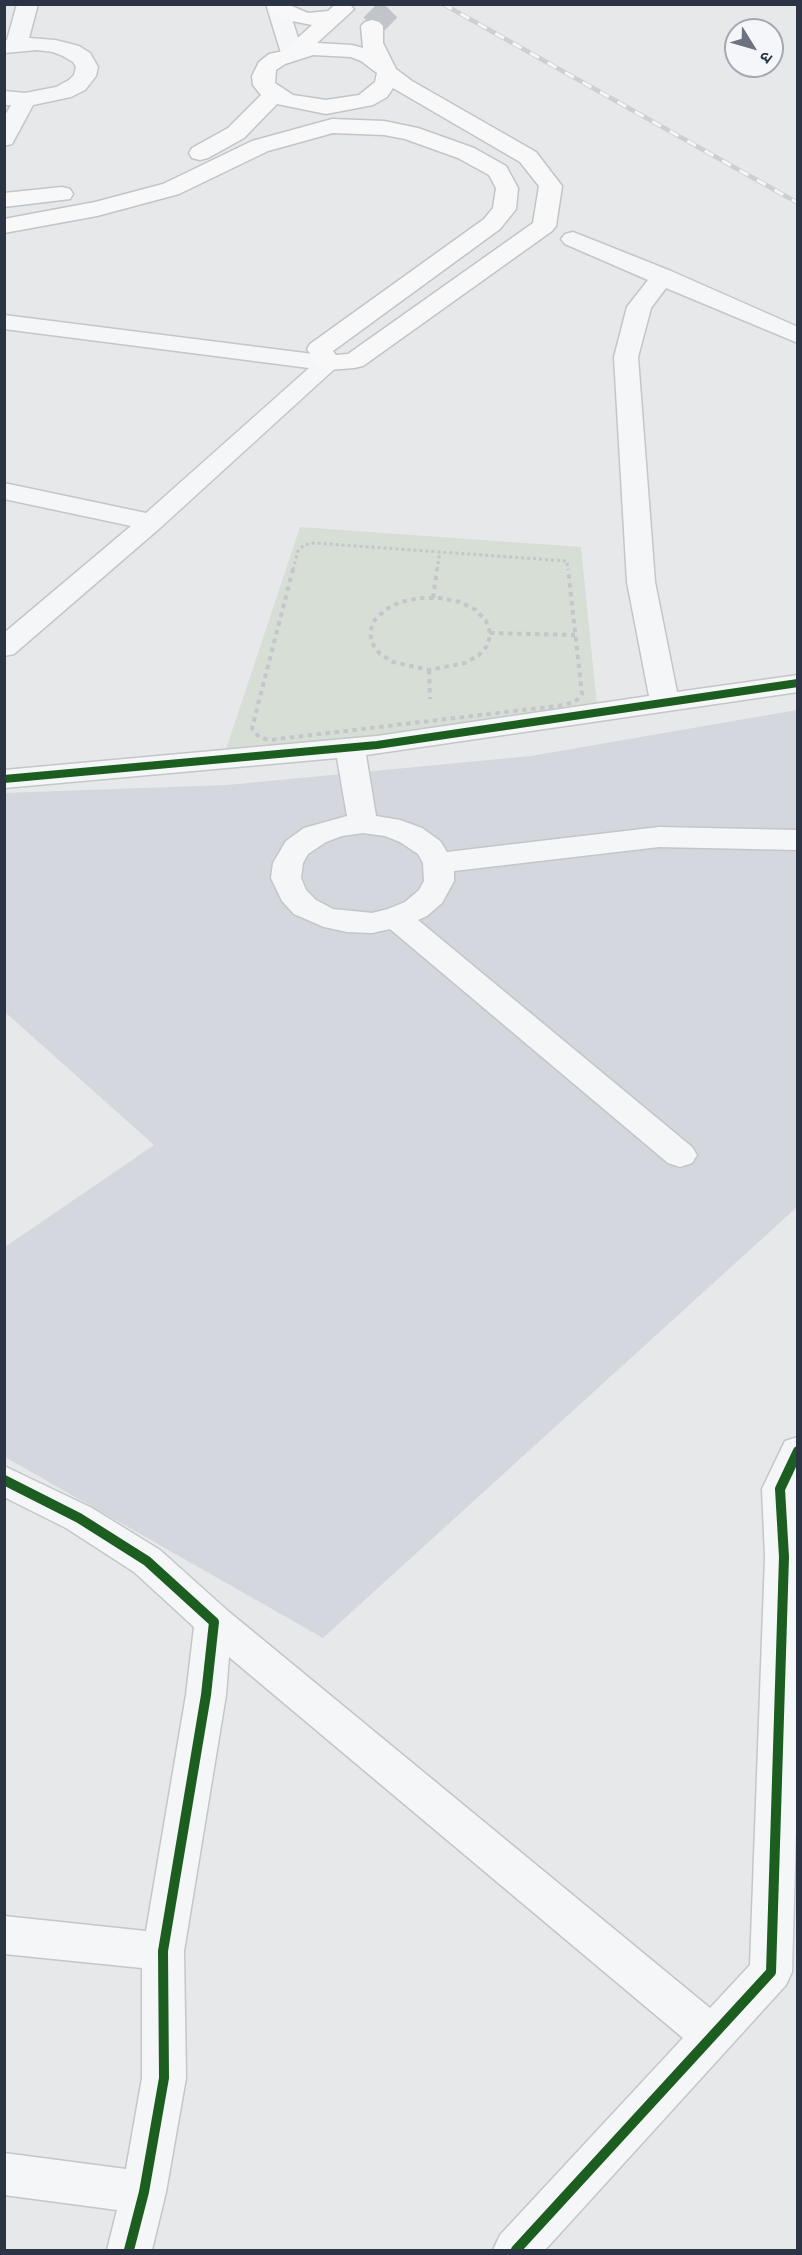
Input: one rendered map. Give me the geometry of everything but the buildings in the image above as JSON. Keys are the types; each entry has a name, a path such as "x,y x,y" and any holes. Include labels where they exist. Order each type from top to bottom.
{"main road":[{"path":"277,6 308,19 338,13 292,53"},
{"path":"4,226 97,209 171,189 260,146 332,126 339,116 379,92 386,83 385,68 372,43 372,26"},
{"path":"312,49 342,50 369,56 444,110 528,157 551,186 544,226 354,361 329,363 319,349 492,224 504,209 507,188 498,171 466,153 410,133 339,116 287,101 273,94 264,85 263,76 267,67 277,59 292,53 312,49"},
{"path":"169,165 191,158 236,133 261,110 273,94"},
{"path":"103,185 147,173"},
{"path":"4,200 46,198 80,190"}],"street":[{"path":"4,139 15,99 46,97 70,88 85,76 87,67 76,54 56,46 11,46 28,4"},
{"path":"277,6 292,53"},
{"path":"573,238 798,336"},
{"path":"663,276 639,307 626,357 641,582 666,703"},
{"path":"4,322 329,363"},
{"path":"4,648 151,522 329,363"},
{"path":"4,491 151,522"},
{"path":"4,779 350,748 798,683"},
{"path":"350,748 363,824"},
{"path":"363,824 389,827 411,835 429,848 438,863 438,881 431,896 416,909 396,918 372,923 347,922 324,917 305,907 293,894 286,878 288,863 297,848 315,835 338,827 363,824"},
{"path":"438,863 659,837 798,840"},
{"path":"396,918 680,1155"},
{"path":"516,2250 771,1972 784,1947 791,1558 780,1489 798,1451"},
{"path":"4,1480 79,1518 147,1561 214,1622 711,2035"},
{"path":"129,2250 144,2192 164,2078 163,1951 206,1695 214,1622"},
{"path":"4,1935 163,1951"},
{"path":"4,2174 144,2192"}],"path":[{"path":"314,543 440,552 567,561 582,694 577,700 565,705 269,740 259,737 252,728 298,551 304,545 314,543"},
{"path":"433,598 440,552"},
{"path":"433,598 460,602 476,610 486,621 490,633 488,645 479,655 465,663 429,670 393,662 380,654 372,643 370,632 374,621 384,610 400,602 433,598"},
{"path":"490,633 575,635"}],"shaded area":[{"path":"300,527 581,547 597,706 408,734 225,752"},
{"path":"797,710 797,1207 323,1638 5,1457 5,1247 154,1145 5,1012 5,793 227,785 531,756"}],"tunnel":[{"path":"372,26 394,4"}],"railway":[{"path":"443,4 798,203"}],"cycle path":[{"path":"4,779 377,745 798,683"},
{"path":"516,2250 771,1972 784,1557 780,1489 798,1451"},
{"path":"4,1480 79,1518 147,1561 214,1622 206,1695 163,1951 164,2078 144,2192 129,2250"}]}
